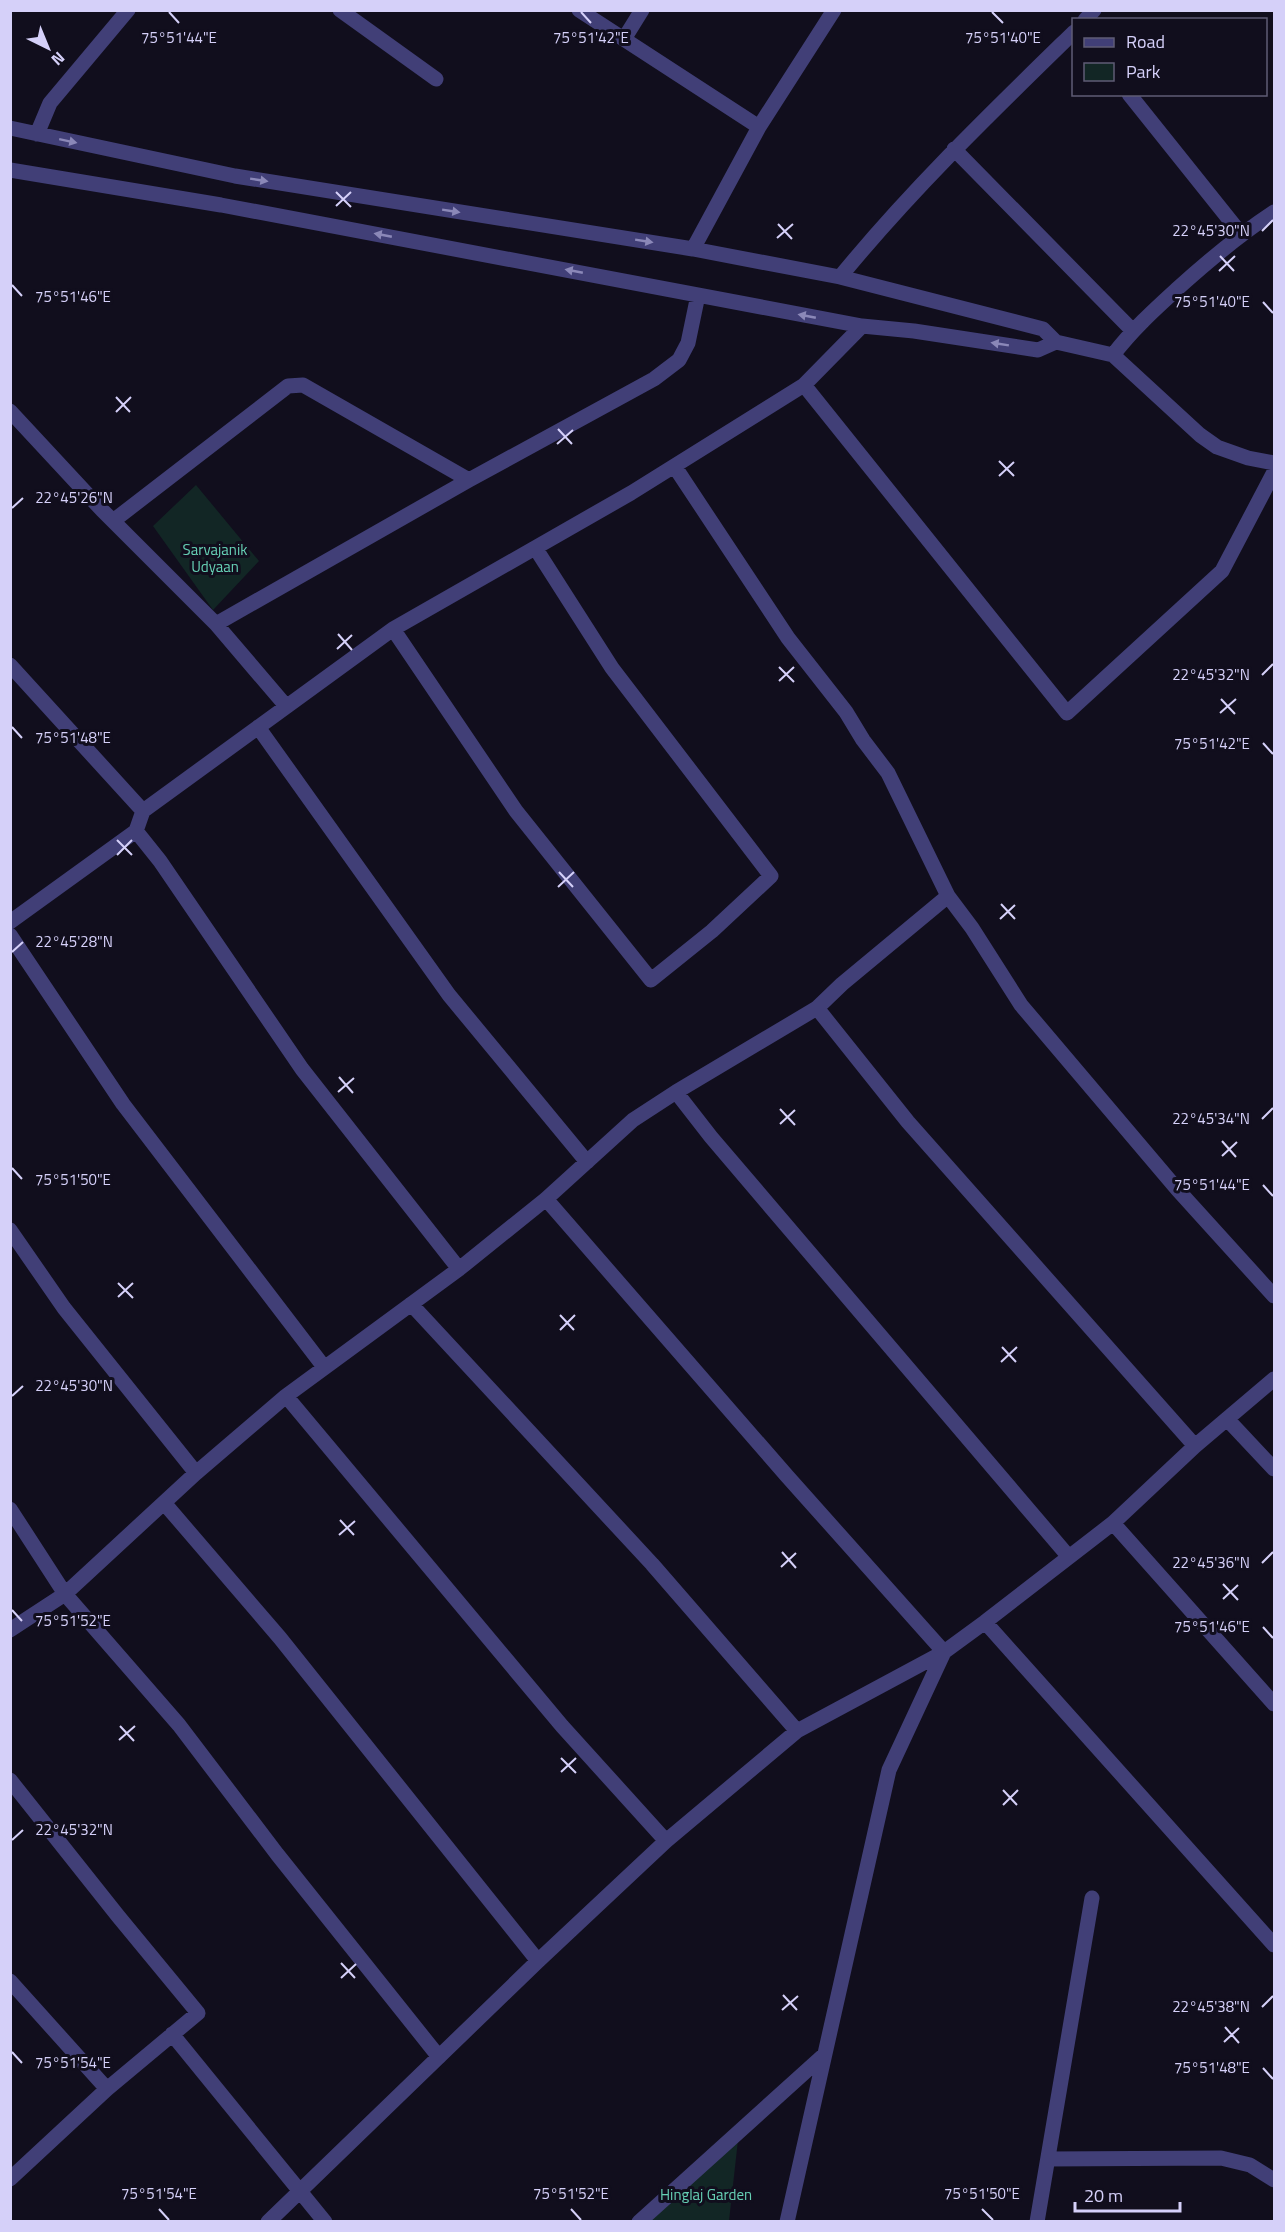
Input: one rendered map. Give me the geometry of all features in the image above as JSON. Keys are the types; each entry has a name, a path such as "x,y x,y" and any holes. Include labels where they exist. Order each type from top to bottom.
{"street":[{"path":"37,134 50,103 128,10"},
{"path":"340,10 436,80"},
{"path":"579,10 759,127"},
{"path":"624,39 642,10"},
{"path":"693,249 759,127 834,10"},
{"path":"840,277 885,222 954,149 1072,34"},
{"path":"1131,96 1241,234"},
{"path":"10,128 234,176 693,249 840,277 1043,329 1056,342 1113,355 1200,435 1217,447 1248,458 1275,463"},
{"path":"954,149 1132,330"},
{"path":"10,170 221,205 862,326 914,331 1038,350 1056,342"},
{"path":"1113,355 1132,330 1241,234 1275,212"},
{"path":"216,624 469,480 654,379 679,360 688,343 698,295"},
{"path":"13,915 136,831 143,811 393,629 536,549 675,467 804,385 862,326"},
{"path":"113,521 288,386 303,385 469,480"},
{"path":"804,385 1067,714 1222,571 1275,472"},
{"path":"10,411 113,521 216,624 286,706"},
{"path":"675,467 788,638 846,712 863,740 888,773 948,896 972,928 1021,1005 1177,1189 1275,1296"},
{"path":"393,629 516,811 651,980 712,931 771,876 612,668 536,549"},
{"path":"10,665 143,811"},
{"path":"258,727 449,994 586,1162"},
{"path":"136,831 160,861 302,1069 459,1269"},
{"path":"10,1630 65,1594 196,1473 286,1396 459,1269 546,1199 633,1120 817,1008 842,984 948,896"},
{"path":"10,935 123,1104 324,1367"},
{"path":"817,1008 908,1122 1195,1446"},
{"path":"676,1092 711,1137 1069,1557"},
{"path":"546,1199 944,1652"},
{"path":"10,1230 63,1308 196,1473"},
{"path":"411,1304 652,1564 797,1731"},
{"path":"268,2222 538,1961 666,1841 797,1731 944,1652 985,1623 1113,1523 1195,1446 1275,1379"},
{"path":"286,1396 562,1726 666,1841"},
{"path":"1227,1419 1275,1469"},
{"path":"165,1504 280,1638 538,1961"},
{"path":"10,1509 65,1594 179,1725 439,2057"},
{"path":"1113,1523 1275,1704"},
{"path":"985,1623 1275,1945"},
{"path":"787,2222 889,1770 944,1652"},
{"path":"10,1780 198,2013 107,2089 10,2179"},
{"path":"1037,2222 1092,1898"},
{"path":"10,1981 107,2089"},
{"path":"172,2034 325,2222"},
{"path":"639,2222 825,2054"},
{"path":"1048,2159 1221,2158 1250,2165 1275,2180"}],"green space":[{"name":"Sarvajanik Udyaan","path":"196,485 259,561 213,610 153,526"},
{"name":"Hinglaj Garden","path":"739,2131 729,2221 641,2221"}]}
